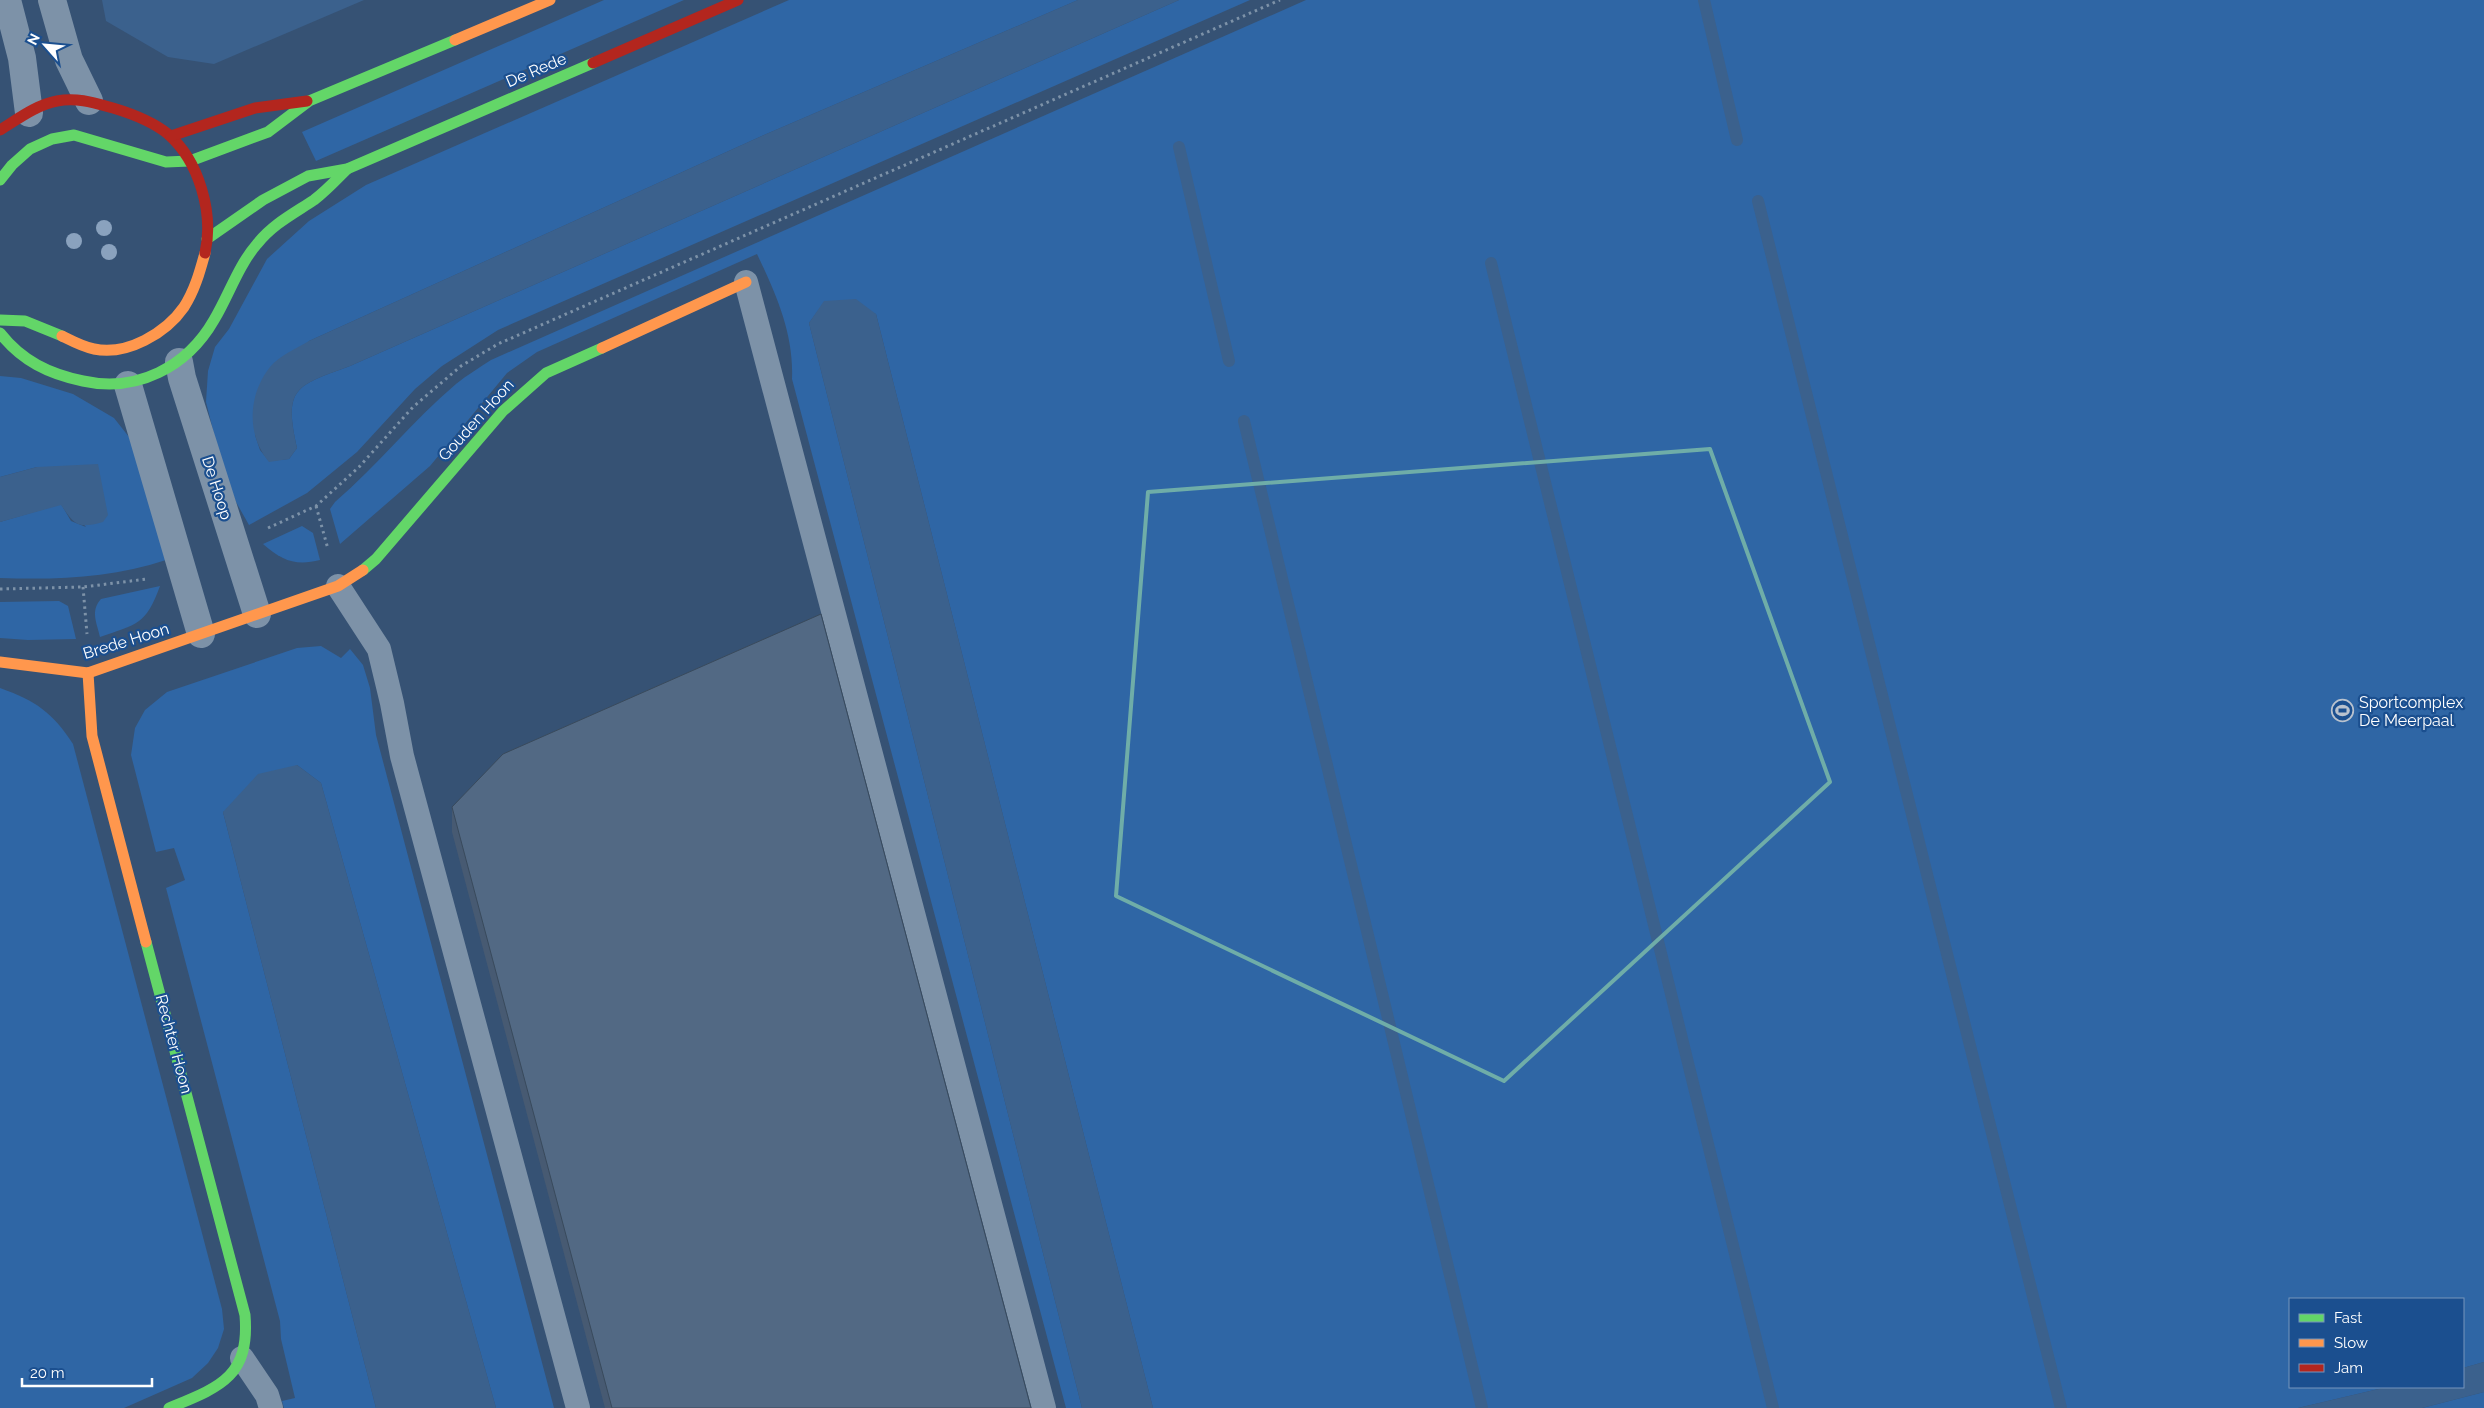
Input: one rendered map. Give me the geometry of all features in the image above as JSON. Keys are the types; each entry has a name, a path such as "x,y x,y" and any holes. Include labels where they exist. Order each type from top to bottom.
{"main road":[{"path":"0,180 30,144 74,135 94,138 166,162 190,161 268,132 309,101 550,0"},
{"name":"De Rede","path":"208,239 263,200 308,176 347,170 738,0"},
{"path":"0,130 59,101 89,101 130,112 153,124 171,136 190,161 200,182 207,206 208,239 204,261 194,289 184,308 171,322 137,344 113,349 90,349 40,324 0,320"},
{"path":"171,136 255,108 309,101"},
{"name":"De Rede","path":"177,349 206,333 247,258 263,236 282,219 319,196 347,170"},
{"name":"Gouden Hoon","path":"257,614 338,586 356,576 376,560 503,411 524,390 546,374 746,282"},
{"path":"0,333 5,347 52,372 90,383 128,385 177,349 171,322"},
{"name":"Brede Hoon","path":"0,662 88,673 257,614"},
{"name":"Rechter Hoon","path":"88,673 92,736 245,1315 246,1337 242,1358"},
{"path":"169,1408 214,1388 229,1375 242,1358"}],"street":[{"path":"7,0 22,58 29,117"},
{"path":"52,0 69,60 89,101"},
{"name":"De Hoop","path":"177,349 182,378 257,614"},
{"path":"128,385 201,634"}],"lane":[{"path":"746,282 1044,1408"},
{"path":"338,586 379,650 402,756 578,1408"},
{"path":"242,1358 267,1395 270,1408"}],"path":[{"path":"316,506 338,586"},
{"path":"83,587 88,673"}],"highlighted area":[{"path":"1710,449 1830,782 1504,1081 1116,896 1148,492"}],"shaded area":[{"path":"102,0 364,0 214,64 168,57 106,21"},
{"path":"604,0 684,0 316,161 302,132"},
{"path":"789,0 1078,0 764,135 309,341 255,435 260,450 269,461 289,459 297,448 293,428 293,401 298,392 317,379 1179,0 1250,0 498,330 442,366 415,389 357,452 307,493 249,525 236,502 221,462 206,402 208,371 215,347 229,329 267,259 309,221 366,185"},
{"path":"1078,0 1179,0 317,379 298,392 293,401 293,428 297,448 289,459 269,462 262,451 253,427 254,402 257,390 270,367 278,359 294,349 764,135"},
{"path":"1306,0 2484,0 2484,1362 2464,1368 2464,1298 2289,1298 2289,1388 2383,1388 2298,1408 1153,1408 876,314 825,301 809,323 1082,1408 1066,1408 792,379 792,362 787,330 777,299 757,254 537,352 507,373 430,466 340,544 330,509 335,502 440,398 460,381 491,360"},
{"path":"856,299 876,314 1153,1408 1082,1408 809,323 824,301"},
{"path":"0,376 21,378 73,394 114,418 133,442 166,560 125,571 105,574 42,579 0,578 0,522 61,504 71,521 86,527 37,467 0,477"},
{"path":"98,464 108,515 103,522 87,525 78,524 61,505 0,522 0,477 37,467"},
{"path":"302,526 313,533 320,560 311,562 290,561 277,555 263,544"},
{"path":"160,586 145,616 132,625 100,637 95,613 101,599"},
{"path":"59,601 68,606 76,639 28,640 0,638 0,602"},
{"path":"321,646 341,658 350,649 363,665 370,688 376,735 554,1408 496,1408 321,783 297,765 223,812 376,1408 284,1408 282,1401 295,1398 281,1339 280,1321 166,888 185,880 174,848 156,852 131,755 135,728 145,710 167,692 297,648"},
{"path":"0,688 24,698 42,709 58,724 73,744 222,1309 224,1329 218,1348 208,1363 192,1378 124,1408 0,1408"},
{"path":"297,765 321,783 496,1408 376,1408 223,812 258,774"},
{"path":"2484,1362 2484,1392 2422,1408 2298,1408 2383,1388 2464,1388 2464,1368"},
{"path":"2484,1392 2484,1408 2422,1408"}],"building":[{"path":"821,614 1031,1408 612,1408 452,807 503,754"}],"waterway":[{"path":"1704,0 1737,140"},
{"path":"1179,147 1229,361"},
{"path":"1758,201 2061,1408"},
{"path":"1491,263 1773,1408"},
{"path":"1244,421 1482,1408"}],"traffic: fast":[{"path":"0,180 12,165 30,149 52,139 74,135 166,162 190,161 268,132 309,101 455,40"},
{"path":"207,239 263,200 308,176 347,169 593,63"},
{"path":"0,333 8,343 27,359 48,370 71,378 103,384 122,383 159,373 190,351 203,337 244,262 263,237 318,197 347,169"},
{"path":"0,320 25,321 62,336"},
{"path":"363,570 376,559 503,411 546,373 602,348"},
{"path":"146,942 245,1315 245,1336 237,1366 217,1386 169,1408"}],"traffic: slow":[{"path":"455,40 550,0"},
{"path":"62,336 86,347 107,350 132,346 156,334 176,317 188,301 205,253"},
{"path":"602,348 746,282"},
{"path":"0,662 88,673 338,586 363,570"},
{"path":"88,673 92,736 146,942"}],"traffic: jam":[{"path":"593,63 738,0"},
{"path":"0,130 27,113 49,103 64,100 86,101 113,108 135,115 155,125 179,145 196,173 202,189 207,221 205,253"},
{"path":"171,136 255,108 307,101"}],"place":[{"name":"Sportcomplex De Meerpaal","path":"2343,711"}]}
